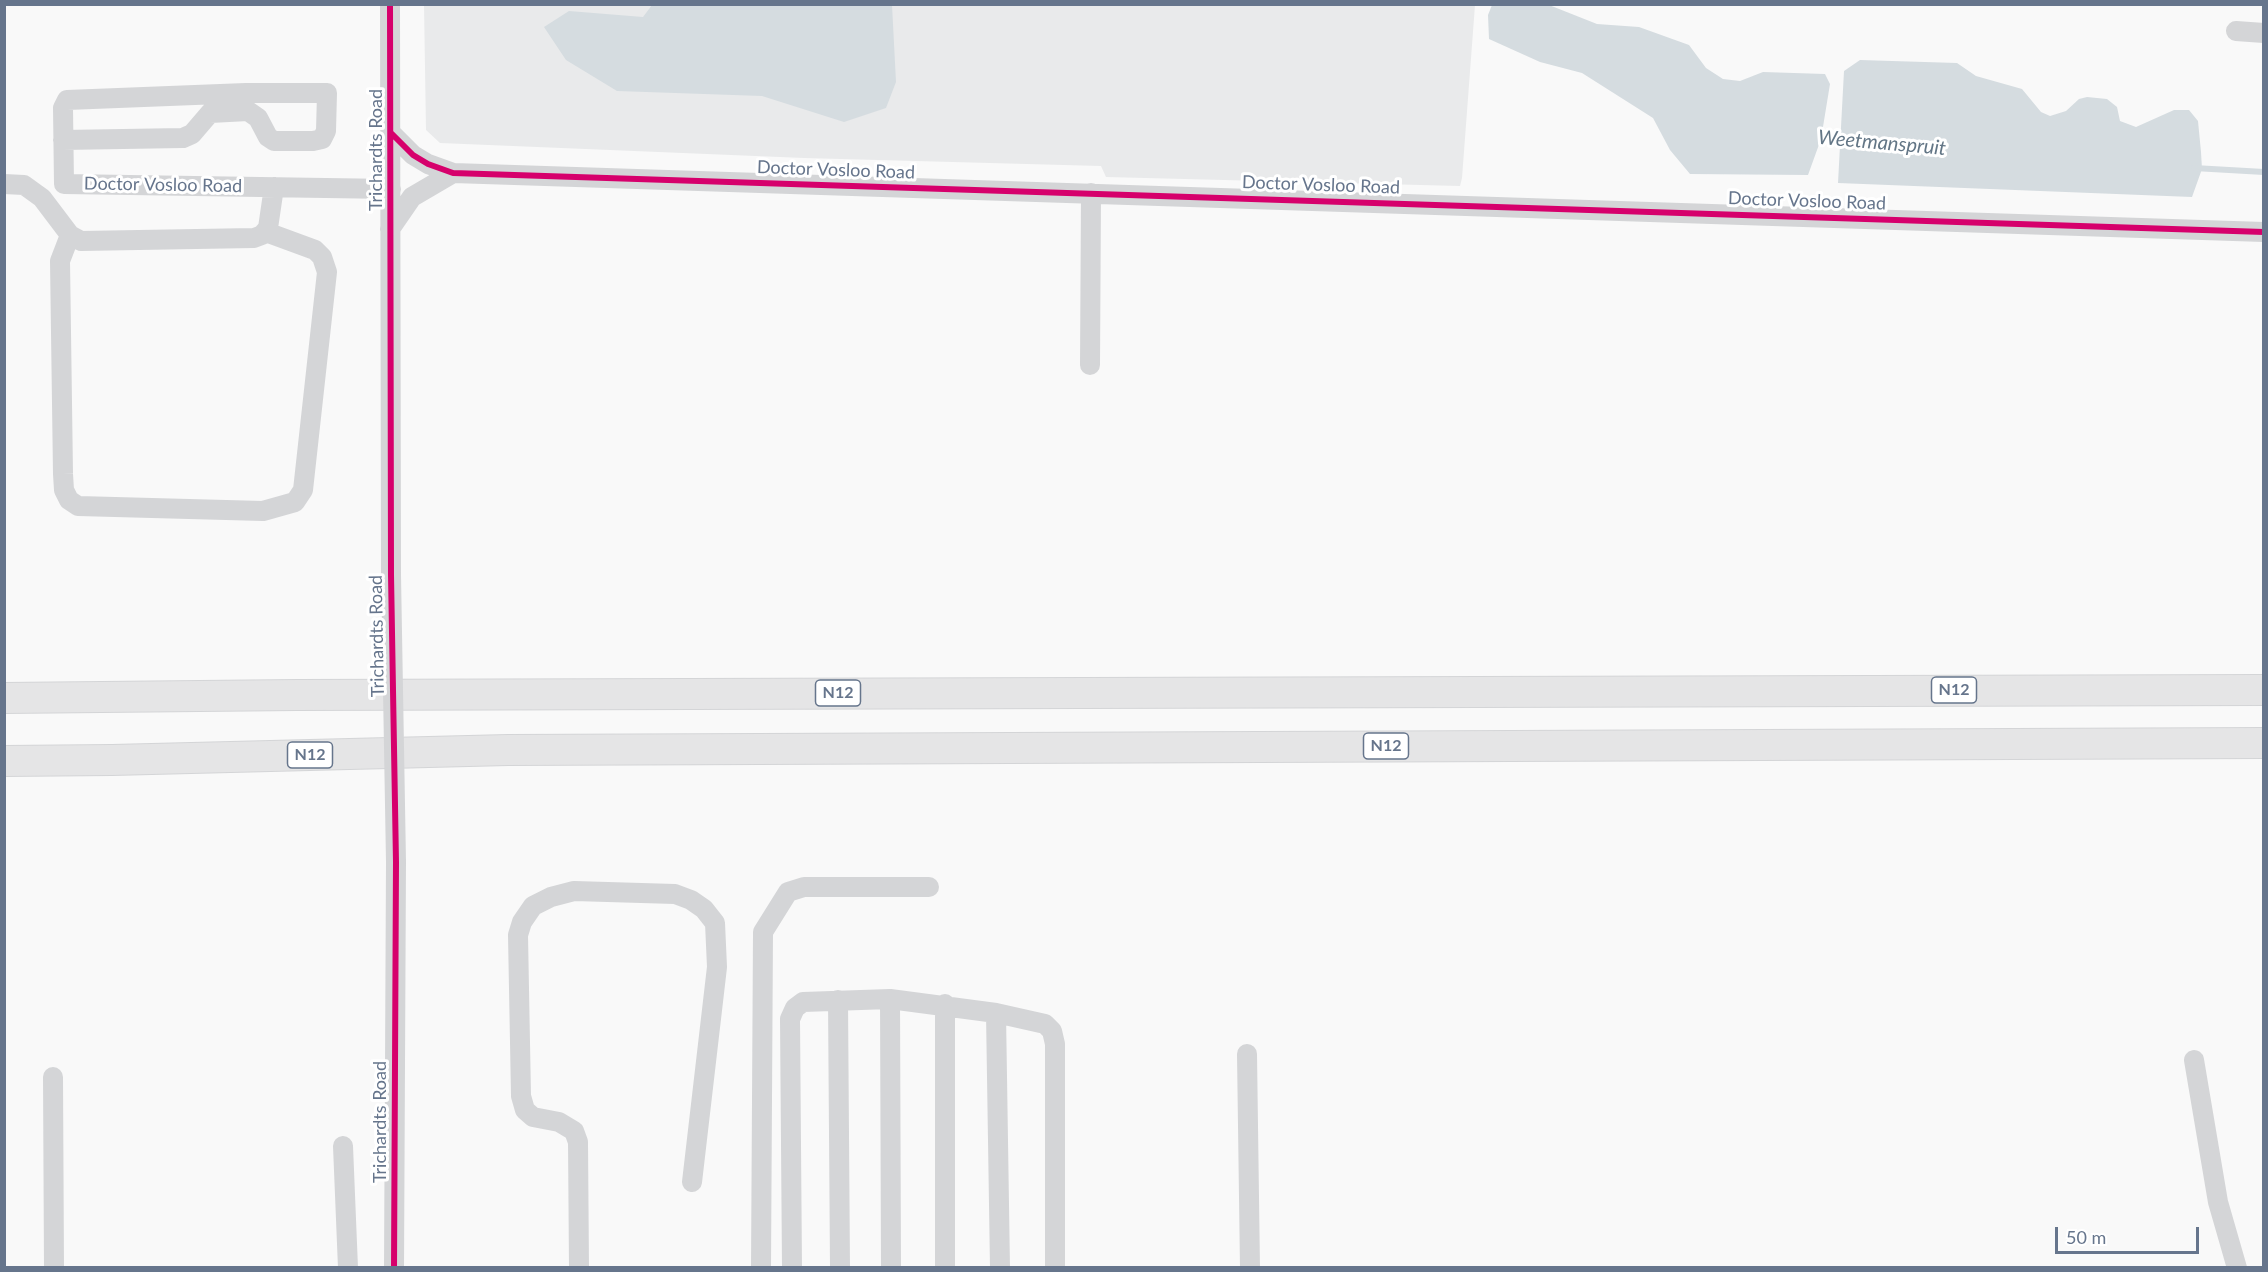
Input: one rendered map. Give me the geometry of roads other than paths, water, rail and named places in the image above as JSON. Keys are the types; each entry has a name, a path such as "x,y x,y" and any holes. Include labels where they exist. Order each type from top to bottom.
{"highway":[{"path":"4,689 297,695"},
{"name":"N12","path":"4,698 297,695 2264,690"},
{"name":"N12","path":"4,760 112,760 508,750 2264,743"}],"street":[{"name":"Trichardts Road","path":"390,4 391,575 396,862 394,1268"},
{"path":"2236,31 2264,33"},
{"name":"Doctor Vosloo Road","path":"247,102 268,137 274,141 313,141 322,139 326,131 327,93 247,102 76,98 67,100 63,108 64,184 391,189"},
{"path":"63,140 183,138 192,134 210,113 247,102"},
{"name":"Doctor Vosloo Road","path":"391,133 413,155 428,164 453,172 2264,232"},
{"path":"390,229 412,197 453,172"},
{"path":"14,185 42,198 70,235 81,241 254,238 266,232 271,219 274,187"},
{"path":"1089,365 1091,193"},
{"path":"70,235 60,261 63,474 64,490 69,500 78,506 262,511 295,501 303,490 327,272 322,257 315,250 266,232"},
{"path":"761,1268 763,932 789,892 804,887 929,887"},
{"path":"579,1268 578,1142 574,1131 559,1122 533,1117 525,1110 520,1096 518,935 522,922 533,906 551,897 574,891 675,894 691,900 704,909 715,923 717,967 692,1182"},
{"path":"890,999 891,1268"},
{"path":"792,1268 790,1019 795,1008 803,1002 890,999 945,1004 996,1013 1045,1024 1052,1030 1055,1044 1055,1268"},
{"path":"838,1000 840,1268"},
{"path":"945,1004 945,1268"},
{"path":"996,1013 1000,1268"},
{"path":"1247,1054 1250,1268"},
{"path":"2194,1060 2216,1192 2237,1268"},
{"path":"53,1077 54,1268"},
{"path":"343,1146 348,1268"}],"water":[{"path":"652,5 892,5 896,82 886,108 844,122 762,96 617,91 566,60 544,27 569,11 643,17"},
{"path":"1492,5 1549,5 1597,24 1639,27 1689,45 1706,68 1723,79 1740,81 1763,72 1825,74 1830,84 1821,139 1808,175 1690,174 1670,150 1653,118 1582,73 1540,62 1489,39 1488,15"},
{"path":"1860,60 1957,63 1976,76 2022,89 2041,112 2050,116 2066,111 2079,99 2087,97 2107,99 2117,107 2120,121 2136,127 2174,110 2189,110 2198,121 2202,169 2192,197 1838,183 1844,71"}],"waterway":[{"name":"Weetmanspruit","path":"1814,139 1846,141"},
{"name":"Weetmanspruit","path":"2194,168 2264,172"}]}
